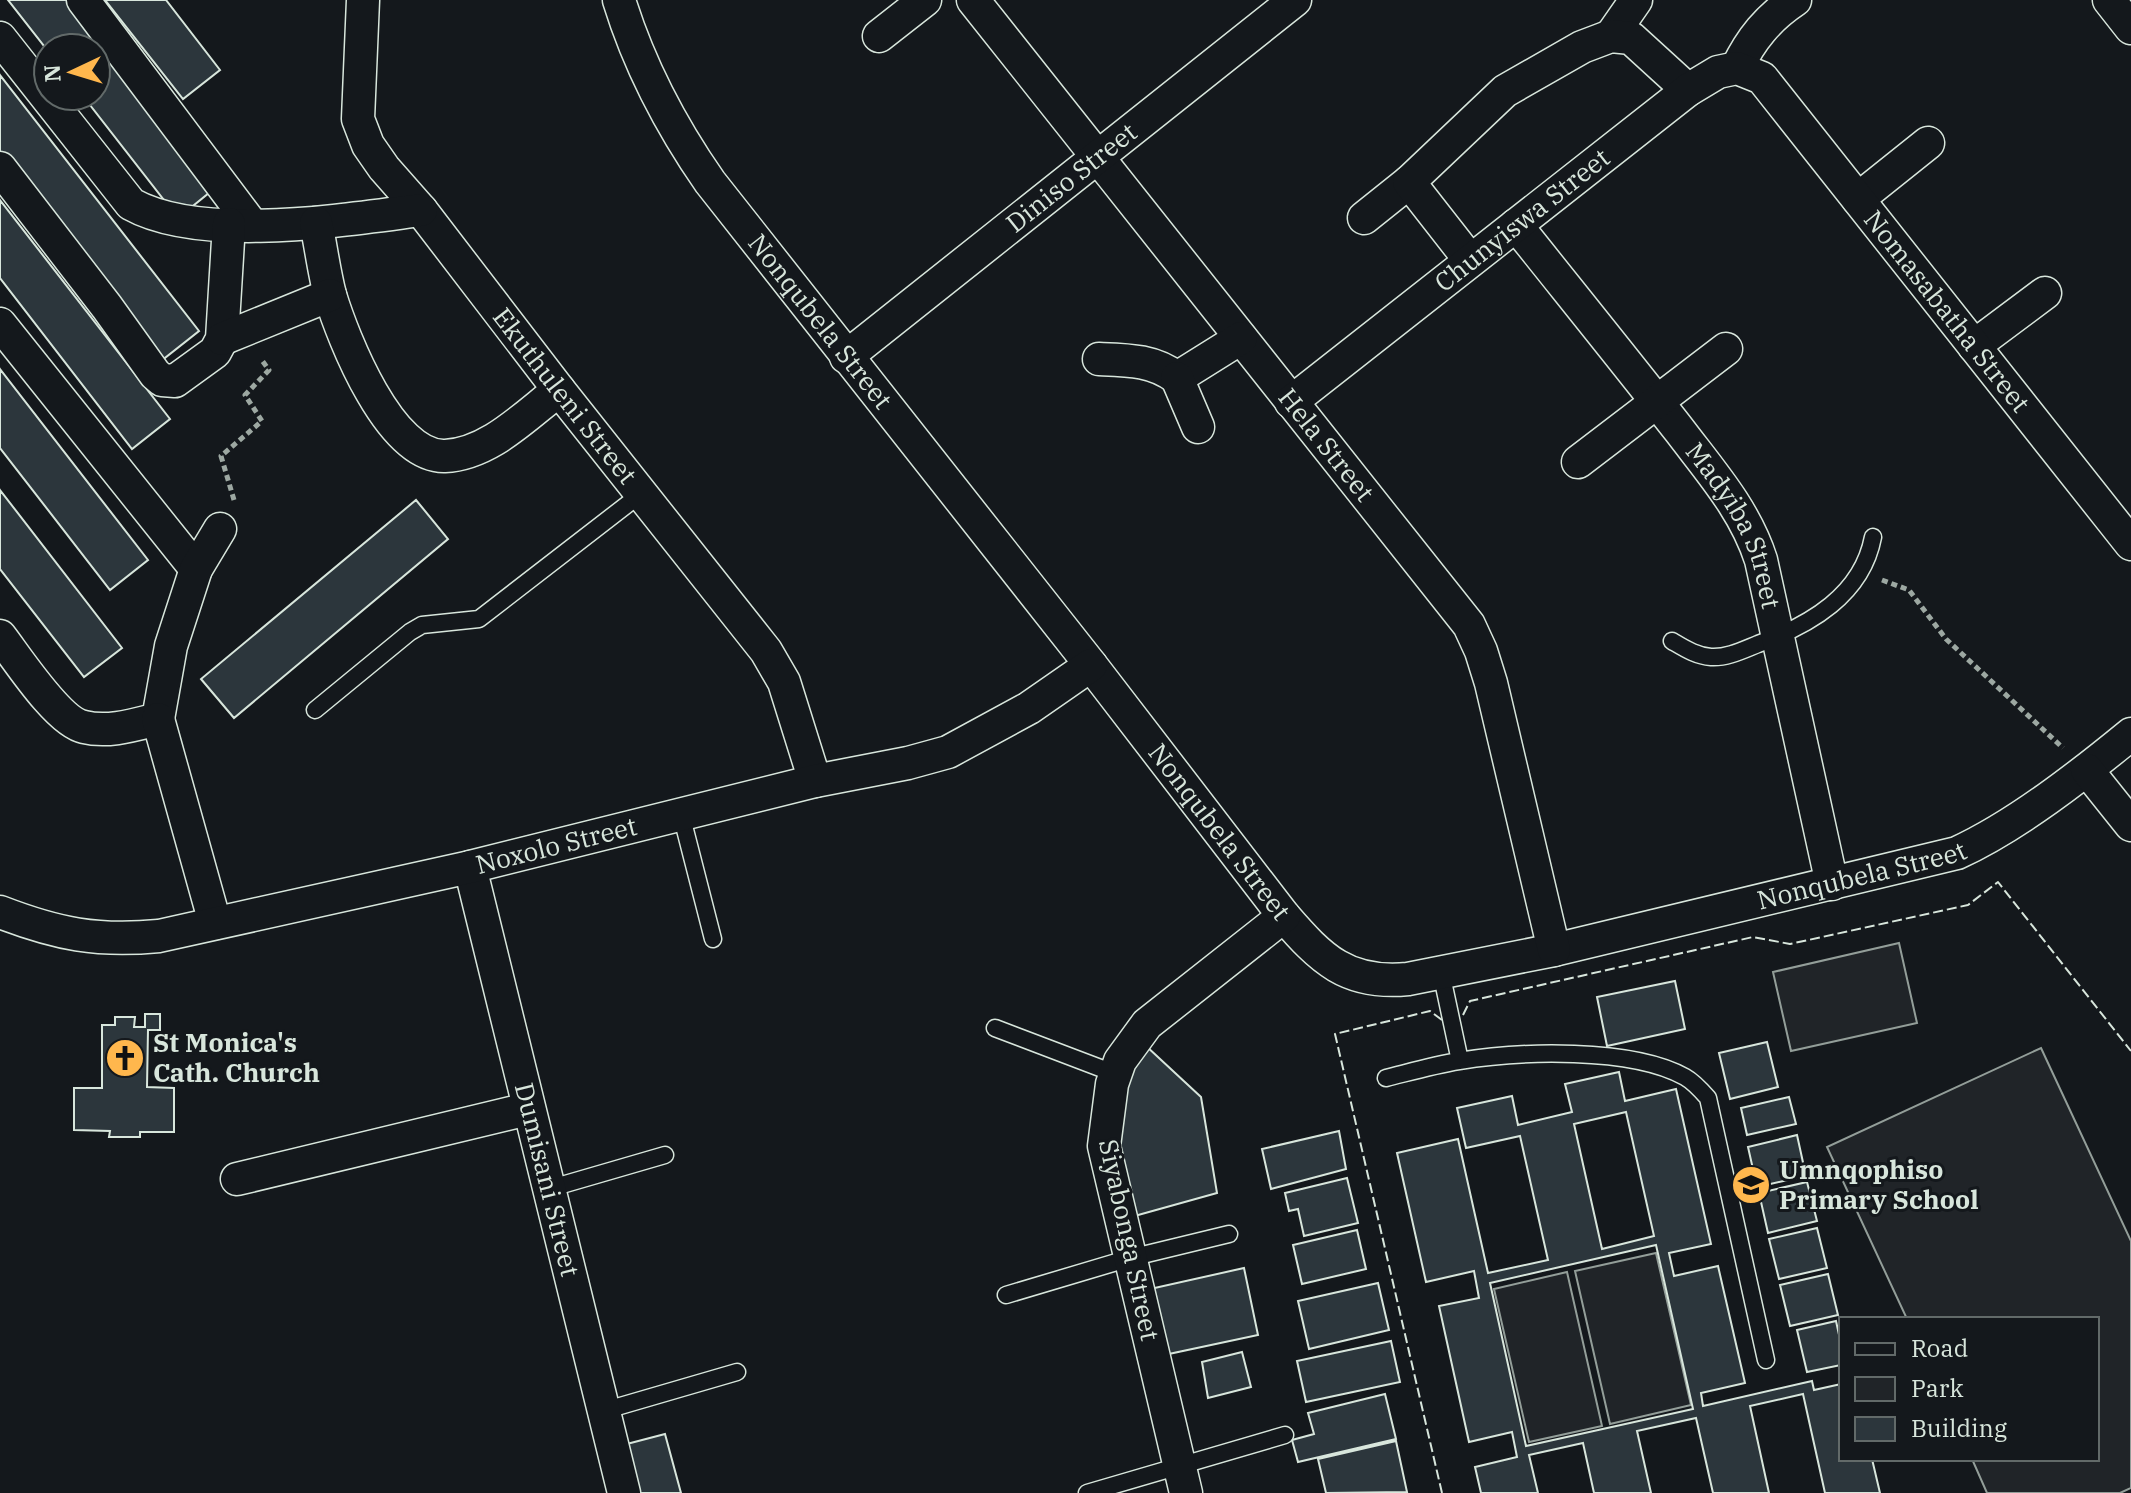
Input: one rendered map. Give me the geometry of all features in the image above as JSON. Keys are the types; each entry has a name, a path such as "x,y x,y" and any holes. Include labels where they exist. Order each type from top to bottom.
{"street":[{"path":"83,0 241,224 231,335"},
{"name":"Ekuthuleni Street","path":"363,0 358,119 368,145 766,651 784,682 815,781"},
{"name":"Nonqubela Street","path":"616,0 652,84 680,139 710,182 1091,665 1284,916 1314,951 1341,970 1360,978 1387,981 1441,972 1554,950 1957,853 1978,844 2087,770 2131,734"},
{"path":"879,36 925,0"},
{"name":"Diniso Street","path":"846,357 1295,0"},
{"path":"1611,36 1636,0"},
{"path":"1749,73 1757,33 1776,12 1795,0"},
{"path":"2109,0 2131,28"},
{"name":"Hela Street","path":"979,2 1469,625 1491,683 1554,950"},
{"path":"1364,218 1409,182 1505,91 1582,47 1611,36 1631,38 1688,90"},
{"path":"0,38 131,204 150,214 176,220 241,224 316,223 421,210"},
{"name":"Chunyiswa Street","path":"1291,402 1688,90 1718,72 1749,73"},
{"name":"Nomasabatha Street","path":"1749,73 1858,199 2131,544"},
{"path":"1858,199 1928,143"},
{"path":"0,168 162,380 175,381 215,352 231,335 330,295"},
{"path":"1409,182 1470,260"},
{"path":"316,223 330,295 365,382 400,431 428,454 443,456 467,452 498,437 559,390"},
{"name":"Madyiba Street","path":"1516,225 1658,403 1748,525 1761,560 1832,884"},
{"path":"1974,346 2045,293"},
{"path":"0,324 196,569"},
{"path":"1177,378 1241,338"},
{"path":"1578,462 1726,349"},
{"path":"1099,359 1143,362 1163,368 1177,378 1198,427"},
{"path":"215,923 158,719 171,646 196,569 220,529"},
{"path":"0,636 64,717 80,727 121,728 158,719"},
{"name":"Noxolo Street","path":"0,912 70,934 110,939 159,936 470,867 815,781 948,752 1029,708 1091,665"},
{"path":"2087,770 2131,825"},
{"name":"Dumisani Street","path":"470,867 624,1493"},
{"name":"Siyabonga Street","path":"1183,1479 1104,1146 1107,1113 1120,1061 1147,1024 1284,916"},
{"path":"237,1179 528,1109"}],"lane":[{"path":"315,710 422,625 479,619 642,493"},
{"path":"1672,641 1698,654 1722,657 1778,637 1826,610 1849,590 1870,555 1873,537"},
{"path":"681,814 713,939"},
{"path":"1441,972 1460,1061"},
{"path":"995,1028 1116,1074"},
{"path":"1386,1078 1460,1061 1564,1053 1607,1056 1660,1067 1685,1077 1708,1098 1766,1360"},
{"path":"548,1189 665,1155"},
{"path":"1006,1295 1130,1258 1229,1234"},
{"path":"603,1411 737,1372"},
{"path":"1087,1493 1183,1479 1285,1435"}],"path":[{"path":"220,529 237,511 221,456 262,421 245,395 269,370 231,335"},
{"path":"1861,572 1909,590 1946,639 2087,770"}],"green space":[{"path":"1899,943 1917,1023 1791,1051 1773,972"},
{"path":"2041,1048 2131,1241 2131,1488 2120,1493 1987,1493 1973,1461 2099,1461 2099,1317 1906,1317 1827,1147"},
{"path":"1656,1253 1691,1405 1610,1424 1575,1271"},
{"path":"1567,1272 1602,1426 1529,1442 1494,1289"}],"building":[{"path":"8,0 69,0 94,32 33,32"},
{"path":"105,0 166,0 220,70 183,99"},
{"path":"112,55 215,188 178,218 95,112 112,112"},
{"path":"0,75 199,331 161,361 0,154"},
{"path":"0,200 170,419 132,449 0,278"},
{"path":"0,369 148,560 110,590 0,448"},
{"path":"0,490 122,648 84,677 0,569"},
{"path":"416,500 448,539 234,718 201,679"},
{"path":"1675,981 1685,1029 1607,1046 1597,997"},
{"name":"St Monica's Cath. Church","path":"145,1014 160,1014 160,1030 148,1030 147,1087 174,1088 174,1132 140,1132 140,1137 109,1137 110,1131 74,1130 74,1088 102,1088 102,1025 115,1025 115,1017 135,1017 134,1027 145,1027"},
{"path":"1767,1042 1778,1087 1730,1099 1719,1053"},
{"path":"1145,1045 1201,1097 1217,1193 1131,1217 1110,1144 1121,1080"},
{"path":"1619,1072 1625,1101 1676,1089 1711,1244 1669,1253 1674,1276 1718,1266 1745,1383 1701,1393 1703,1406 1812,1381 1814,1390 1839,1384 1839,1461 1872,1461 1880,1493 1825,1493 1803,1394 1750,1406 1769,1493 1713,1493 1696,1418 1637,1431 1651,1493 1594,1493 1583,1443 1529,1455 1538,1493 1481,1493 1475,1467 1517,1457 1512,1432 1469,1442 1439,1306 1479,1298 1474,1271 1426,1282 1397,1153 1458,1139 1488,1273 1548,1260 1520,1136 1466,1148 1457,1108 1512,1096 1518,1125 1572,1112 1565,1084","holes":["1626,1112 1654,1236 1602,1249 1574,1124","1656,1245 1693,1409 1526,1446 1490,1283"]},
{"path":"1789,1097 1796,1124 1747,1135 1741,1108"},
{"path":"1339,1131 1346,1169 1271,1189 1262,1149"},
{"path":"1797,1135 1806,1176 1757,1187 1748,1147"},
{"path":"1347,1178 1358,1223 1304,1236 1298,1209 1289,1211 1285,1193"},
{"path":"1807,1182 1817,1221 1768,1233 1759,1193"},
{"path":"1817,1228 1827,1268 1779,1279 1769,1239"},
{"path":"1357,1230 1366,1269 1302,1284 1293,1245"},
{"path":"1244,1268 1258,1335 1164,1355 1150,1289"},
{"path":"1828,1274 1838,1315 1790,1326 1780,1285"},
{"path":"1378,1283 1389,1330 1309,1349 1298,1301"},
{"path":"1836,1321 1839,1365 1807,1372 1797,1330"},
{"path":"1391,1341 1400,1382 1306,1402 1297,1361"},
{"path":"1242,1352 1251,1387 1208,1398 1202,1362"},
{"path":"1385,1394 1396,1439 1298,1462 1292,1440 1314,1434 1308,1413"},
{"path":"665,1434 681,1493 636,1493 623,1445"},
{"path":"1396,1441 1407,1492 1326,1493 1318,1459"}],"fence":[{"path":"1463,1015 1470,1001 1753,937 1790,944 1968,905 1998,882 2131,1051"},
{"path":"1442,1020 1430,1011 1335,1034 1442,1493"}],"place":[{"name":"St Monica's Cath. Church","path":"125,1058"},
{"name":"Umnqophiso Primary School","path":"1751,1185"}]}
